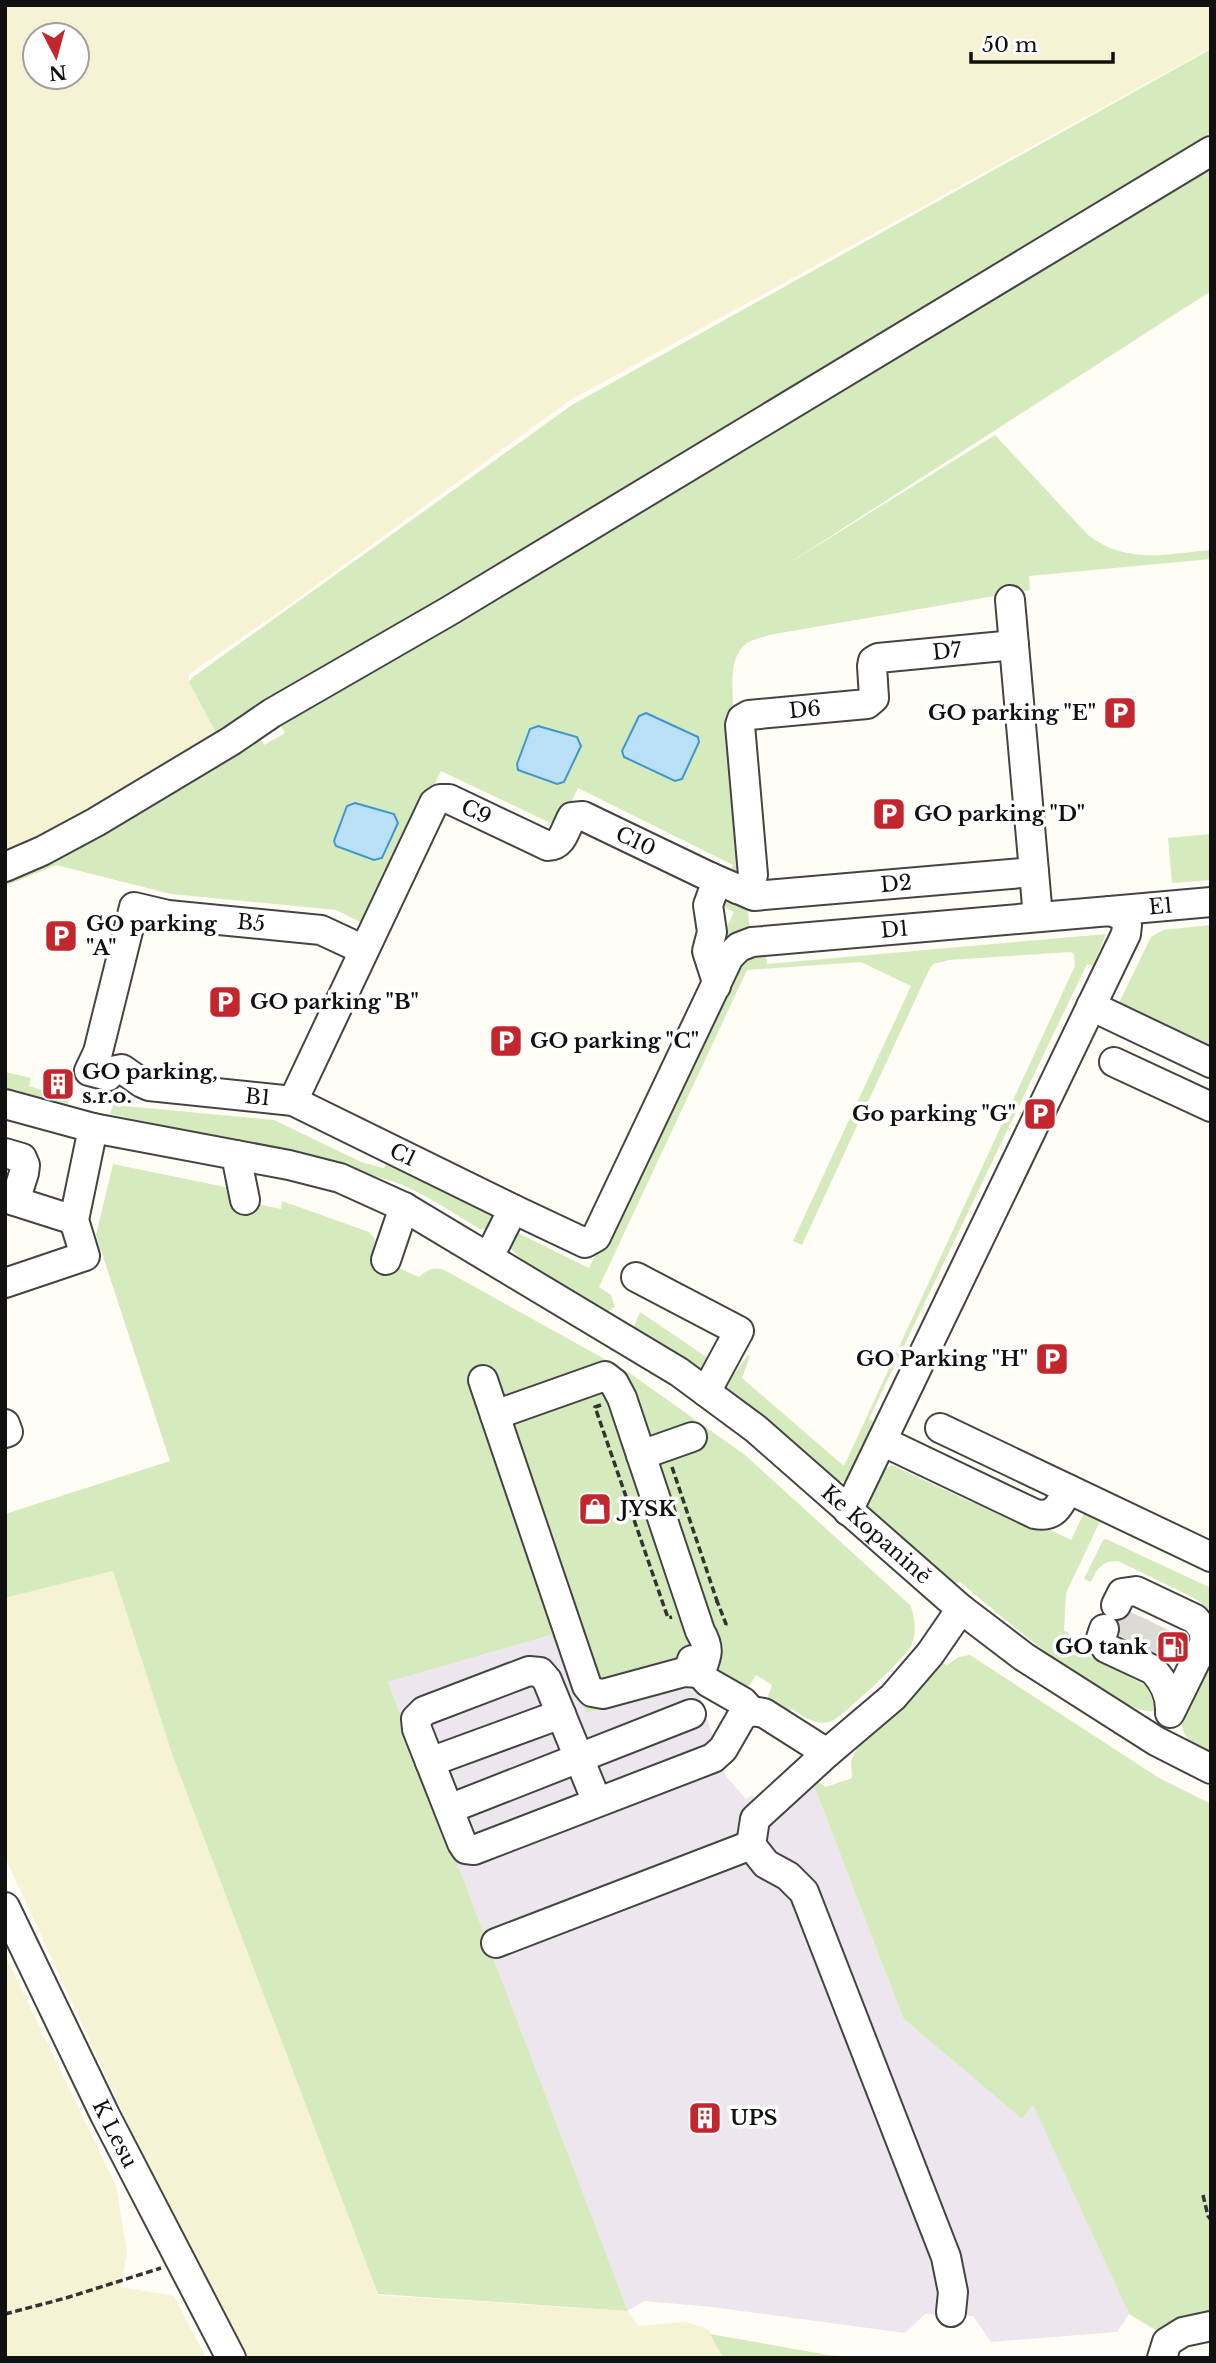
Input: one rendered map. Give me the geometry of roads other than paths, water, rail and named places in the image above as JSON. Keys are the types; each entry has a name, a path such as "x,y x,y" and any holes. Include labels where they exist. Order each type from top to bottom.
{"street":[{"path":"5,867 96,822 231,741 272,713 449,611 1211,151"},
{"path":"1010,600 1038,918"},
{"name":"D7","path":"867,704 874,698 872,666 873,661 878,658 1014,645"},
{"name":"D6","path":"748,892 753,875 740,725 742,719 749,715 867,704"},
{"name":"C9","path":"293,1101 434,803 445,799 548,846"},
{"name":"C10","path":"548,846 559,843 572,817 583,816 710,877 748,892"},
{"name":"D2","path":"748,892 1034,872"},
{"path":"710,877 715,886 708,905 712,932 707,951 716,986"},
{"name":"E1","path":"1038,918 1211,902"},
{"name":"B5","path":"98,1074 98,1052 134,907 168,915 321,930 364,950"},
{"path":"848,1511 1127,929 1125,919 1115,912"},
{"name":"D1","path":"716,986 734,951 752,942 1038,918"},
{"name":"C1","path":"293,1101 581,1242 594,1240 716,986"},
{"path":"1091,1006 1211,1063"},
{"path":"1114,1062 1211,1107"},
{"name":"B1","path":"98,1074 122,1069 149,1086 293,1101"},
{"name":"Ke Kopanině","path":"5,1104 93,1128 289,1165 340,1178 404,1207 679,1372 756,1429 961,1609 1024,1657 1156,1741 1211,1769"},
{"path":"5,1283 85,1256 74,1220 93,1128"},
{"path":"5,1153 22,1158 25,1165 10,1200 74,1220"},
{"path":"236,1155 245,1200"},
{"path":"386,1260 404,1207"},
{"path":"489,1257 513,1209"},
{"path":"636,1278 739,1331 706,1392"},
{"path":"495,1415 605,1376 614,1382 655,1455 700,1631 708,1644 706,1660 700,1673"},
{"path":"482,1380 587,1686 592,1692 603,1695 684,1672 700,1673 708,1682 743,1702 751,1711"},
{"path":"5,1424 8,1432 5,1433"},
{"path":"940,1428 1211,1557"},
{"path":"655,1455 692,1437"},
{"path":"882,1441 1041,1515 1048,1515 1058,1509 1068,1489"},
{"path":"951,2312 953,2292 946,2257 804,1892 788,1876 766,1864 751,1845 755,1819 827,1753 894,1697 930,1654 961,1609"},
{"path":"1156,1741 1170,1713 1205,1642 1199,1623 1140,1630 1169,1693 1170,1713"},
{"path":"597,1802 547,1680 540,1672 529,1671 424,1711 416,1719 417,1729 462,1843 466,1849 474,1850 713,1758 723,1749 742,1716 751,1711 764,1713 827,1753"},
{"path":"430,1762 561,1714"},
{"path":"449,1809 691,1714"},
{"path":"496,1943 751,1845"},
{"name":"K Lesu","path":"5,1907 105,2115 231,2358"},
{"path":"1162,2358 1167,2342 1183,2332 1211,2326"}],"water":[{"path":"646,713 698,737 699,742 682,779 675,781 624,757 622,751 639,716"},
{"path":"538,726 577,737 581,746 564,782 557,784 518,770 517,764 530,729"},
{"path":"355,803 394,814 398,823 382,858 374,860 336,846 334,841 347,806"}],"tunnel":[{"path":"1125,1639 1137,1615"},
{"path":"1146,1649 1158,1625"}],"place":[{"name":"GO parking \"E\"","path":"1120,713"},
{"name":"GO parking \"D\"","path":"889,814"},
{"name":"GO parking \"A\"","path":"61,936"},
{"name":"GO parking \"B\"","path":"225,1002"},
{"name":"GO parking \"C\"","path":"506,1041"},
{"name":"GO parking, s.r.o.","path":"58,1084"},
{"name":"Go parking \"G\"","path":"1040,1114"},
{"name":"GO Parking \"H\"","path":"1052,1359"},
{"name":"JYSK","path":"595,1509"},
{"name":"GO tank","path":"1173,1647"},
{"name":"UPS","path":"705,2118"}]}
